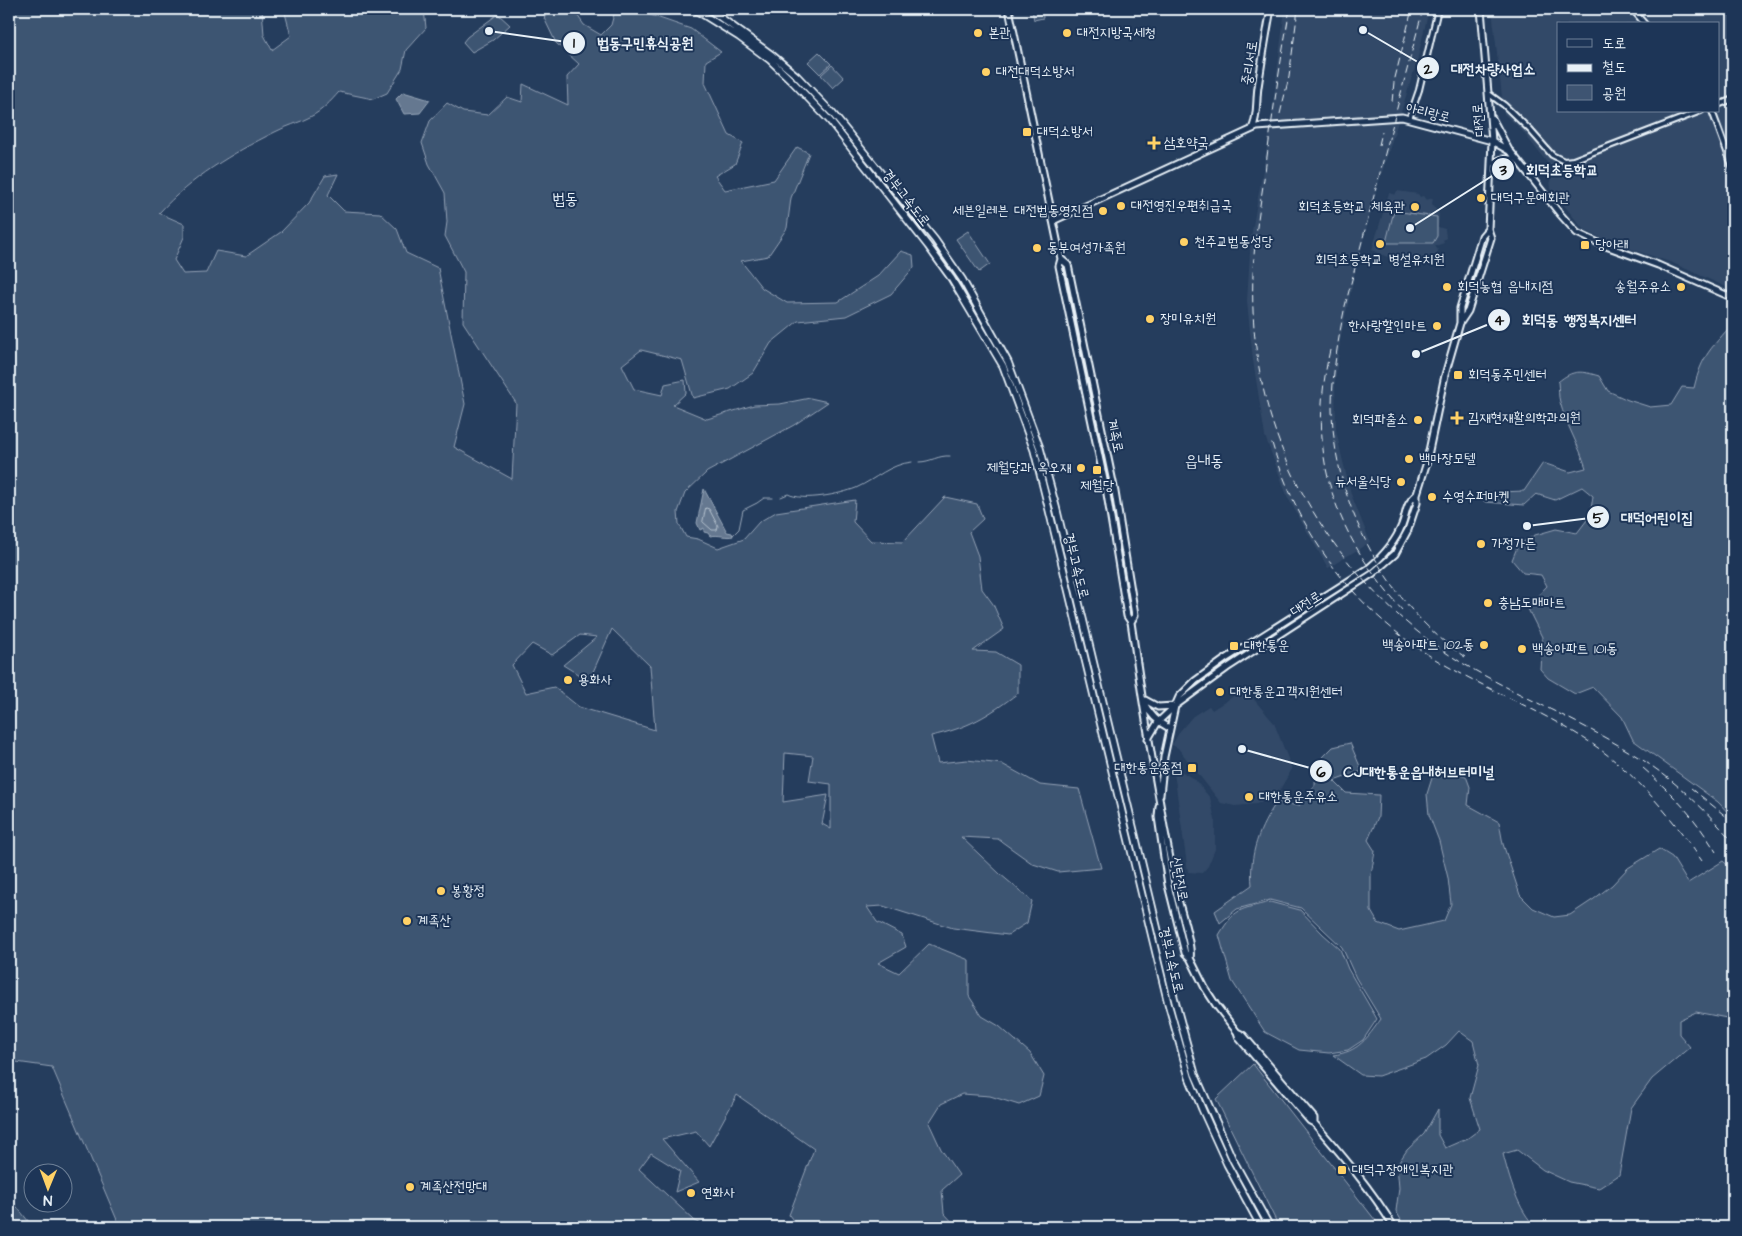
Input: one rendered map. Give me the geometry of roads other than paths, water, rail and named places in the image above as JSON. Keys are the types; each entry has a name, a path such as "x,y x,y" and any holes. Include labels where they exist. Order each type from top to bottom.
{"highway":[{"name":"경부고속도로","path":"694,9 739,37 770,60 830,120 946,270 1003,366 1034,450 1168,1003 1189,1077 1227,1164 1260,1227"},
{"name":"경부고속도로","path":"709,9 741,31 797,76 833,114 935,240 962,279 1008,362 1040,448 1056,508 1175,1001 1195,1074 1233,1160 1270,1227"}],"main road":[{"name":"계족로","path":"1009,9 1061,259 1059,266 1107,494 1127,616 1132,622"},
{"name":"중리서로","path":"1252,130 1256,121 1263,48 1271,9"},
{"name":"대전로","path":"1460,323 1468,311 1491,238 1488,229 1492,141 1481,9"},
{"path":"1490,115 1511,152"},
{"name":"아리랑로","path":"1053,222 1252,130 1264,127 1402,117 1492,141 1511,152 1565,220 1577,232 1603,245 1658,264 1733,298"},
{"path":"1256,121 1264,127"},
{"path":"1491,164 1502,159 1516,159"},
{"name":"대전로","path":"1148,740 1158,722 1174,706 1185,690 1210,670 1369,568 1389,550 1402,525 1409,501 1417,494 1426,465 1445,375 1460,323 1460,308 1482,236 1488,229"},
{"name":"계족로","path":"1061,259 1068,265 1115,492 1135,615 1132,622 1148,740"},
{"path":"1142,698 1155,706 1166,708 1174,706 1164,757 1159,802"},
{"path":"1142,698 1149,713 1158,722 1170,728"},
{"name":"신탄진로","path":"1148,740 1159,802 1158,817 1168,885 1185,953 1190,958 1205,988 1237,1032 1243,1035 1314,1118 1314,1123 1380,1203 1394,1227"}],"street":[{"path":"1409,119 1419,90 1438,9"},
{"path":"1632,9 1643,22"},
{"path":"1489,94 1511,111 1552,155 1564,161 1573,160 1698,112"},
{"path":"1720,104 1733,99"},
{"path":"1712,112 1733,168"}],"water":[{"path":"403,92 430,100 420,113 404,114 396,99"},
{"path":"704,489 727,532 732,533 733,536 710,536 704,532 704,528 700,530 697,523"}],"waterway":[{"path":"919,462 950,456"},
{"path":"781,497 788,494 812,497 841,493 856,488 890,469 912,462"},
{"path":"733,535 739,529 743,510 764,498 773,498"}],"railway":[{"path":"1290,9 1276,90 1257,224 1253,296 1260,372 1268,409 1280,445 1295,479 1314,513 1336,546 1396,614 1431,642 1469,667 1597,733 1652,766 1689,796 1733,842"},
{"path":"1280,114 1289,77 1298,9"},
{"path":"1392,102 1394,82 1412,9"},
{"path":"1423,9 1345,306 1336,357 1332,408 1335,444 1342,479 1354,514 1369,548 1388,580 1411,609 1437,635 1465,657"},
{"path":"1379,145 1382,132"},
{"path":"1330,350 1323,388 1321,423 1324,457 1331,489 1358,551 1402,610"},
{"path":"1272,443 1283,476 1297,508 1314,538 1333,566 1355,593 1379,617 1435,659 1550,719 1605,753 1637,781 1665,811 1702,861"},
{"path":"1643,768 1683,807 1700,827 1716,852"},
{"path":"1691,788 1733,822"}],"place":[{"name":"대전차량사업소","path":"1363,30"},
{"name":"법동구민휴식공원","path":"489,31"},
{"name":"본관","path":"978,33"},
{"name":"대전지방국세청","path":"1067,33"},
{"name":"대전대덕소방서","path":"986,72"},
{"name":"대덕소방서","path":"1027,132"},
{"name":"삼호약국","path":"1154,143"},
{"name":"대덕구문예회관","path":"1481,198"},
{"name":"대전영진우편취급국","path":"1121,206"},
{"name":"회덕초등학교 체육관","path":"1415,207"},
{"name":"세븐일레븐 대전법동영진점","path":"1103,211"},
{"name":"회덕초등학교","path":"1410,228"},
{"name":"천주교법동성당","path":"1184,242"},
{"name":"회덕초등학교 병설유치원","path":"1380,244"},
{"name":"당아래","path":"1585,245"},
{"name":"동부여성가족원","path":"1037,248"},
{"name":"회덕농협 읍내지점","path":"1447,287"},
{"name":"송월주유소","path":"1681,287"},
{"name":"장미유치원","path":"1150,319"},
{"name":"한사랑할인마트","path":"1437,326"},
{"name":"회덕동 행정복지센터","path":"1416,354"},
{"name":"회덕동주민센터","path":"1458,375"},
{"name":"김재현재활의학과의원","path":"1457,418"},
{"name":"회덕파출소","path":"1418,420"},
{"name":"백마장모텔","path":"1409,459"},
{"name":"제월당과 옥오재","path":"1081,468"},
{"name":"제월당","path":"1097,470"},
{"name":"뉴서울식당","path":"1401,482"},
{"name":"수영수퍼마켓","path":"1432,497"},
{"name":"대덕어린이집","path":"1527,526"},
{"name":"가정가든","path":"1481,544"},
{"name":"충남도매마트","path":"1488,603"},
{"name":"백송아파트 102동","path":"1484,645"},
{"name":"대한통운","path":"1234,646"},
{"name":"백송아파트 101동","path":"1522,649"},
{"name":"용화사","path":"568,680"},
{"name":"대한통운고객지원센터","path":"1220,692"},
{"name":"CJ대한통운읍내허브터미널","path":"1242,749"},
{"name":"대한통운종점","path":"1192,768"},
{"name":"대한통운주유소","path":"1249,797"},
{"name":"봉황정","path":"441,891"},
{"name":"계족산","path":"407,921"},
{"name":"대덕구장애인복지관","path":"1342,1170"},
{"name":"계족산전망대","path":"410,1187"},
{"name":"연화사","path":"691,1193"}],"district":[{"name":"법동","path":"565,199"},
{"name":"읍내동","path":"1204,461"}]}
